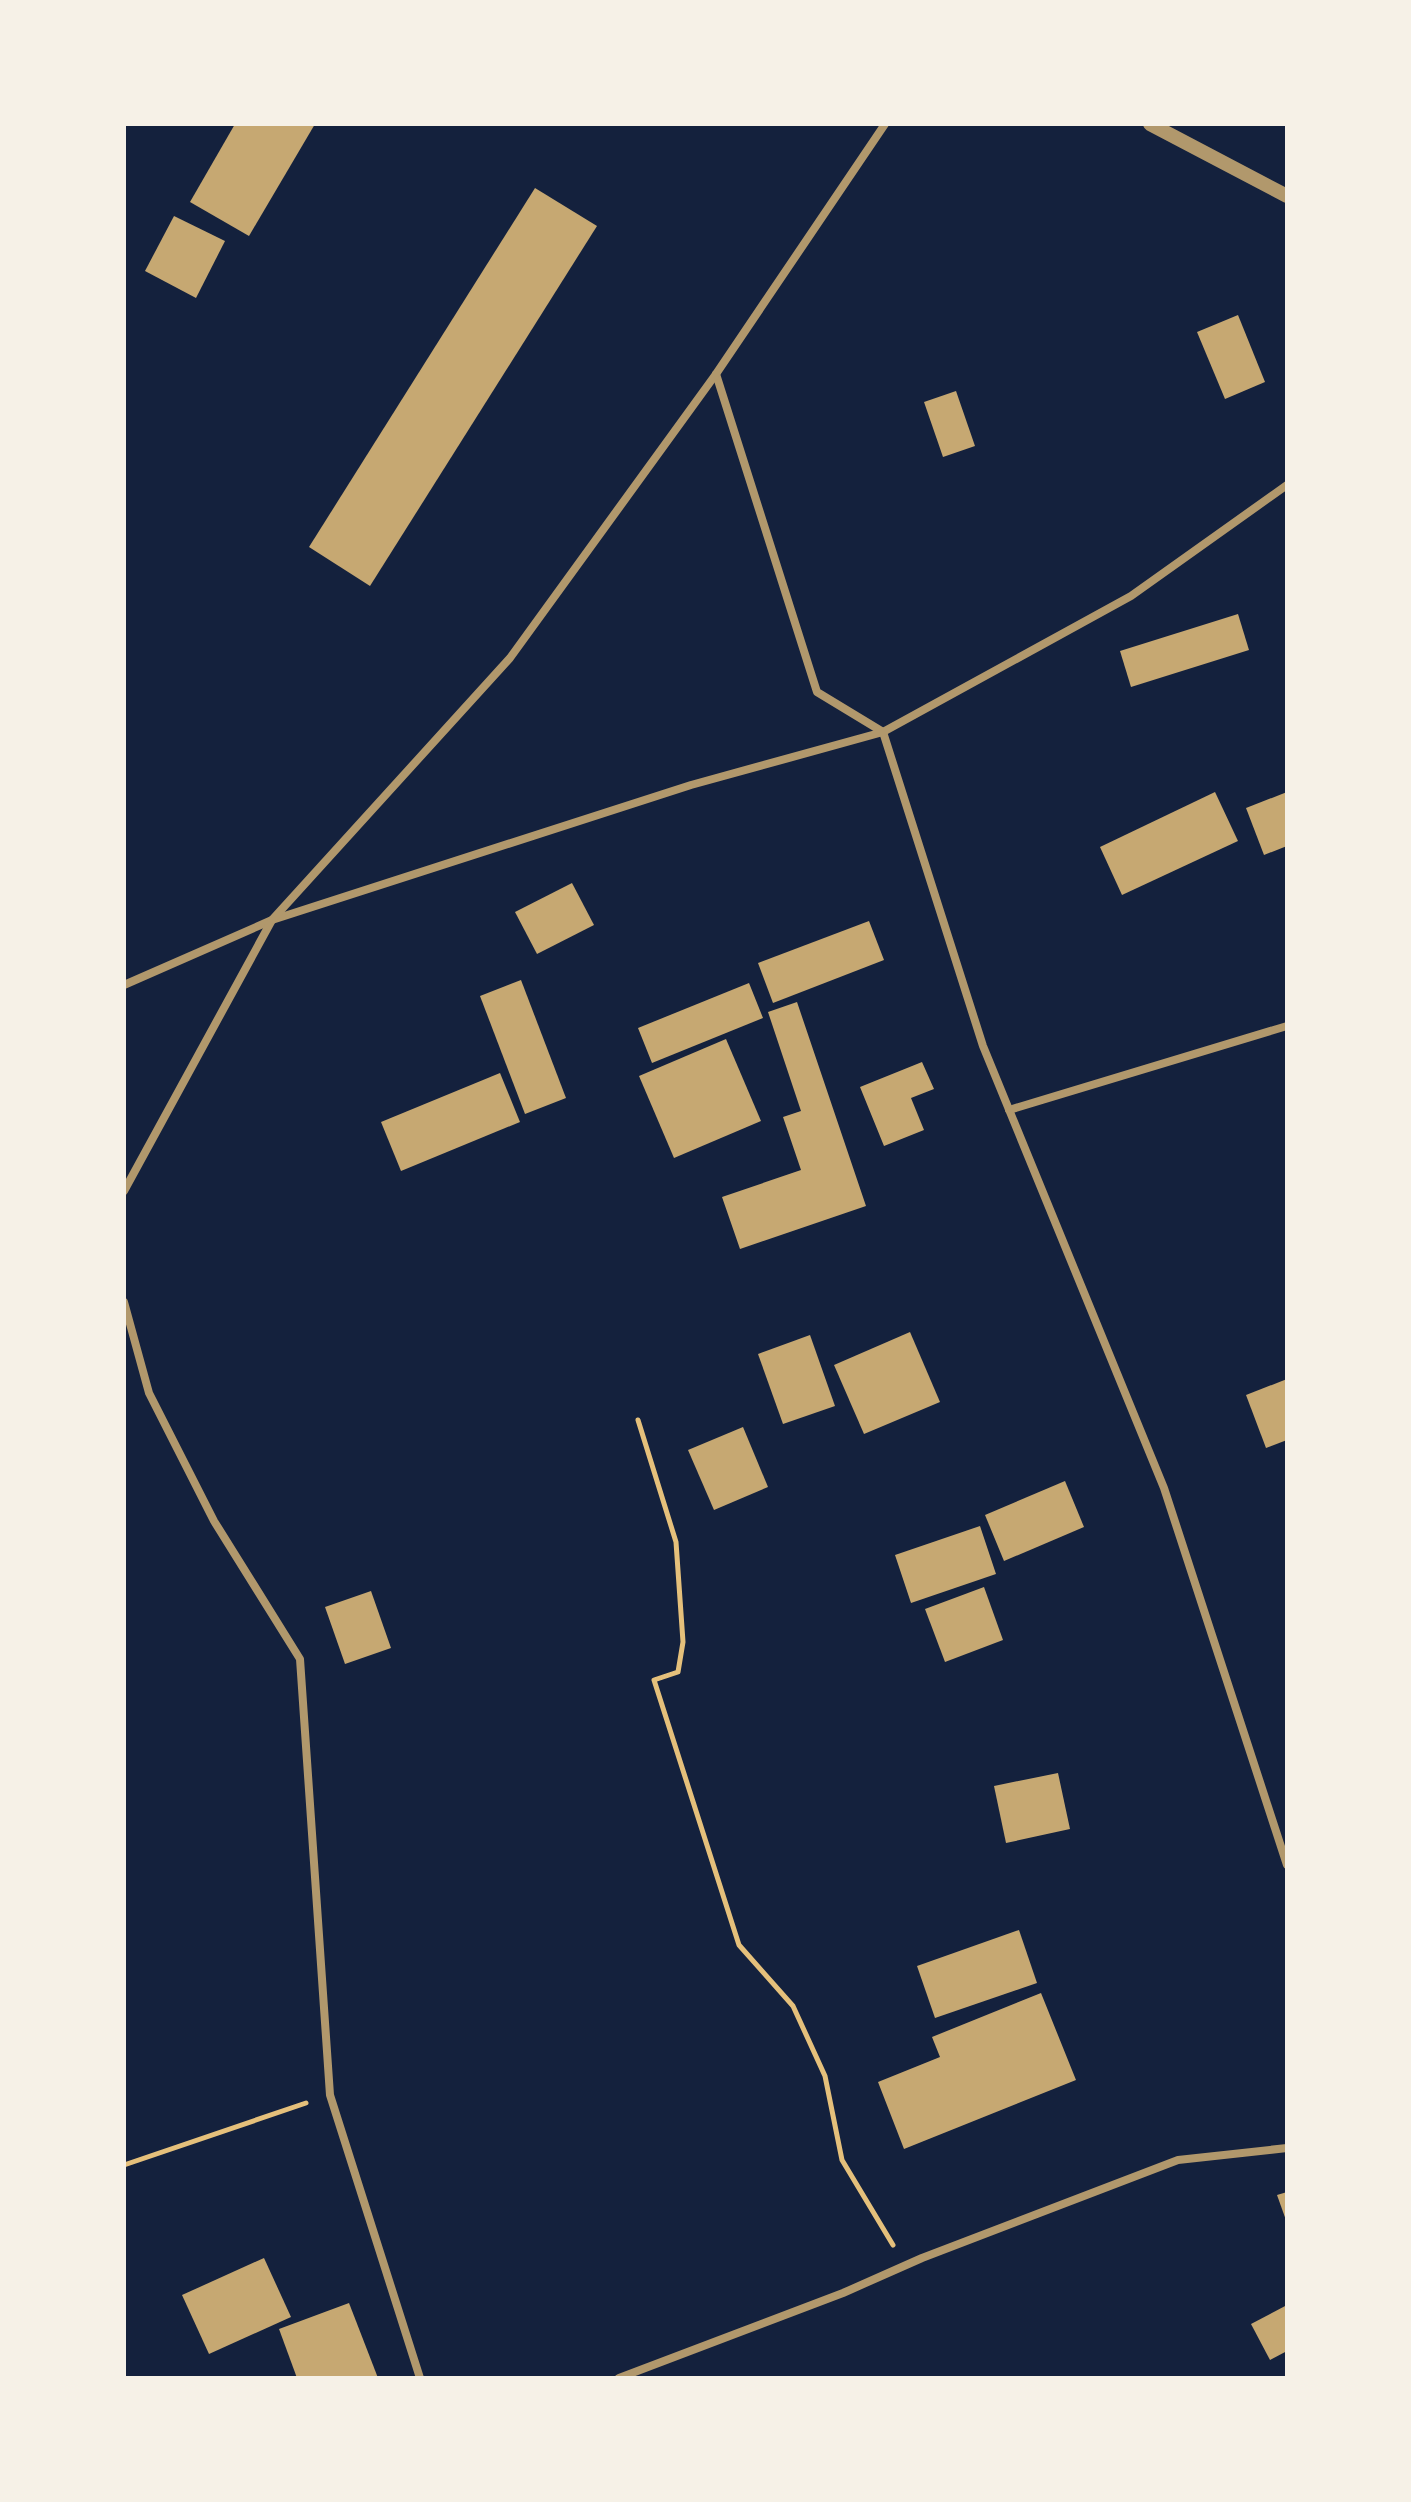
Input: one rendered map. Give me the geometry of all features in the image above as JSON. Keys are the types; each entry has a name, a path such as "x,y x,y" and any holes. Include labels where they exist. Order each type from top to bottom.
{"street":[{"path":"124,1191 272,920 510,658 716,374 885,124"},
{"path":"1150,124 1287,196"},
{"path":"716,374 817,692 883,732 983,1046 1164,1488 1287,1865"},
{"path":"124,985 272,920 691,785 883,732 1131,596 1287,485"},
{"path":"1009,1110 1287,1026"},
{"path":"124,1302 149,1393 214,1521 300,1659 330,2095 420,2378"},
{"path":"619,2378 1178,2160 1287,2148"}],"path":[{"path":"638,1420 676,1542 683,1642 678,1672 654,1680 739,1945 793,2006 825,2076 842,2160 894,2247 922,2258"},
{"path":"124,2165 330,2095"}],"building":[{"path":"235,124 315,124 249,236 190,202"},
{"path":"535,188 597,226 370,586 309,547"},
{"path":"174,216 225,241 196,298 145,271"},
{"path":"1238,315 1265,382 1225,399 1197,332"},
{"path":"956,391 975,446 943,457 924,402"},
{"path":"1238,614 1249,650 1131,687 1120,651"},
{"path":"1215,792 1238,841 1122,895 1100,847"},
{"path":"1287,792 1287,846 1264,855 1246,808"},
{"path":"572,883 594,925 537,954 515,912"},
{"path":"869,921 884,960 773,1003 758,963"},
{"path":"521,980 566,1098 525,1114 480,996"},
{"path":"749,983 763,1018 652,1063 638,1028"},
{"path":"797,1002 866,1206 740,1249 722,1197 801,1170 783,1117 801,1111 768,1012"},
{"path":"726,1039 761,1121 674,1158 639,1076"},
{"path":"922,1062 934,1089 911,1098 924,1130 884,1146 860,1087"},
{"path":"500,1073 520,1122 401,1171 381,1122"},
{"path":"910,1332 940,1402 864,1434 834,1365"},
{"path":"810,1335 835,1406 783,1424 758,1354"},
{"path":"1287,1379 1287,1440 1266,1448 1246,1395"},
{"path":"743,1427 768,1487 714,1510 688,1450"},
{"path":"1065,1481 1084,1527 1004,1561 985,1515"},
{"path":"980,1526 996,1574 911,1603 895,1555"},
{"path":"984,1587 1003,1640 945,1662 925,1609"},
{"path":"371,1591 391,1648 345,1664 325,1607"},
{"path":"1058,1773 1070,1829 1006,1843 994,1786"},
{"path":"1019,1930 1037,1983 935,2018 917,1966"},
{"path":"1041,1993 1076,2080 904,2149 878,2082 940,2057 932,2037"},
{"path":"1287,2192 1287,2223 1277,2195"},
{"path":"264,2258 291,2317 209,2354 182,2295"},
{"path":"349,2303 378,2378 297,2378 279,2329"},
{"path":"1287,2305 1287,2351 1270,2360 1251,2324"}]}
